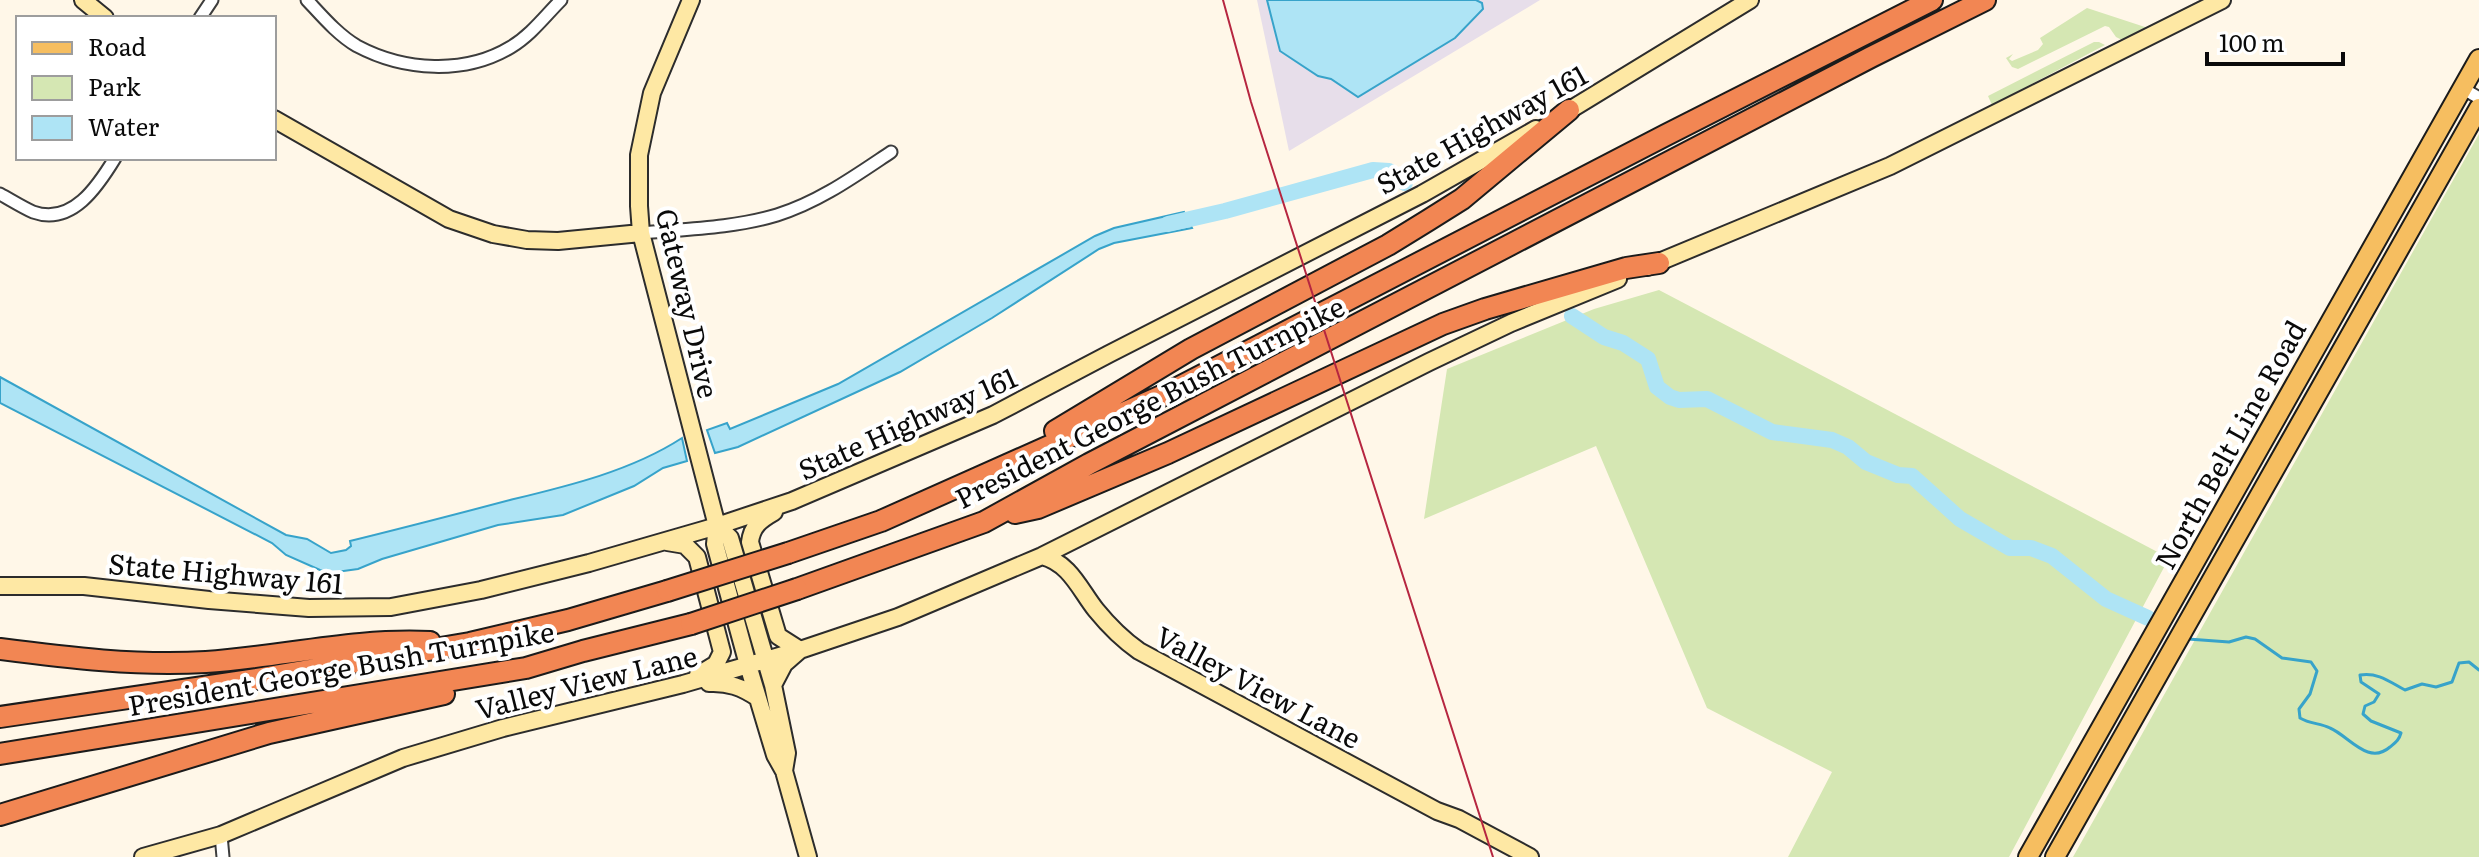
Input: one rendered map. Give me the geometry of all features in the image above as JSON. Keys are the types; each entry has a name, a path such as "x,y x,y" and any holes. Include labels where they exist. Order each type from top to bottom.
{"highway":[{"name":"President George Bush Turnpike","path":"0,717 470,643 568,620 667,591 881,521 1166,394 1932,0"},
{"name":"President George Bush Turnpike","path":"0,754 526,668 691,624 984,522 1089,464 1985,0"},
{"path":"955,489 978,471 1072,422 1191,349 1414,229 1462,199 1569,110"},
{"path":"984,522 1038,508 1168,453 1443,324 1626,268 1659,263"},
{"path":"0,649 93,661 152,664 246,658 402,640 470,643"},
{"path":"0,815 269,733 454,692 526,668"}],"main road":[{"path":"83,0 103,16"},
{"name":"Gateway Drive","path":"691,0 652,93 644,125 639,155 641,233 717,526 715,544 748,665 775,755 784,771 808,857"},
{"name":"State Highway 161","path":"0,586 84,586 268,606 391,607 481,590 589,563 792,501 993,415 1422,194 1569,110 1750,0"},
{"path":"1042,556 1486,334 1890,166 2222,0"},
{"name":"North Belt Line Road","path":"2028,857 2479,59"},
{"name":"North Belt Line Road","path":"2055,857 2479,108"},
{"path":"276,120 449,219 493,234 558,241 641,233"},
{"path":"773,685 784,664 800,650 778,636 750,542 758,521 792,501"},
{"name":"Gateway Drive","path":"717,526 730,538 773,685 787,753 784,771"},
{"path":"1077,581 1075,557 1084,536"},
{"path":"665,541 685,545 697,557 722,652 716,664 683,684"},
{"name":"Valley View Lane","path":"143,857 221,835 403,758 503,728 683,684 800,650 898,617 1042,556 1059,563 1077,581 1119,636 1139,651 1437,811 1459,819 1530,857"},
{"path":"683,684 725,682 745,689 758,698"},
{"name":"Valley View Lane","path":"1437,811 1454,827 1510,857"}],"street":[{"path":"307,0 356,45 392,60 436,67 461,65 511,47 561,0"},
{"path":"2462,88 2479,98"},
{"path":"641,233 709,227 779,214 837,188 891,152"},
{"path":"0,194 34,212 49,215 61,213 82,203 114,160"},
{"path":"221,835 223,857"}],"shaded area":[{"path":"1257,0 1540,0 1289,151"}],"green space":[{"path":"2087,8 2148,28 2124,41 2105,26 2018,69 2012,67 2006,58 2013,54 2009,59 2012,61 2038,50 2043,44 2040,38"},
{"path":"2094,42 2105,45 1992,105 1988,96"},
{"path":"2479,134 2479,857 2073,857"},
{"path":"1659,290 2169,558 2009,857 1788,857 1832,772 1707,708 1596,446 1424,519 1447,369 1594,309"}],"water":[{"path":"1267,0 1476,0 1482,3 1483,9 1455,38 1358,97 1280,51"},
{"path":"1184,212 1192,228 1114,243 1099,249 992,318 900,372 738,447 715,453 707,430 727,423 730,429 838,384 1095,236 1114,228"},
{"path":"0,377 286,535 307,539 331,553 346,550 351,546 350,541 599,476 642,460 682,438 687,461 663,468 634,486 563,515 498,525 358,569 329,573 286,555 272,543 0,403"}],"waterway":[{"path":"1168,224 1373,170 1389,171 1405,183"},
{"path":"1572,316 1604,337 1623,343 1648,359 1657,387 1670,397 1679,400 1707,399 1772,432 1832,440 1848,447 1866,462 1898,475 1912,476 1960,519 2010,548 2031,548 2052,556 2106,599 2148,618"},
{"path":"2188,639 2229,642 2246,637 2255,639 2282,658 2311,662 2317,671 2310,694 2299,709 2300,718 2330,728 2359,748 2374,753 2390,747 2401,733 2371,721 2363,714 2365,706 2374,702 2379,694 2361,682 2360,675 2378,676 2405,690 2422,684 2436,687 2452,682 2459,663 2469,662 2479,670"}],"tram line":[{"path":"1223,0 1251,102 1493,857"}]}
